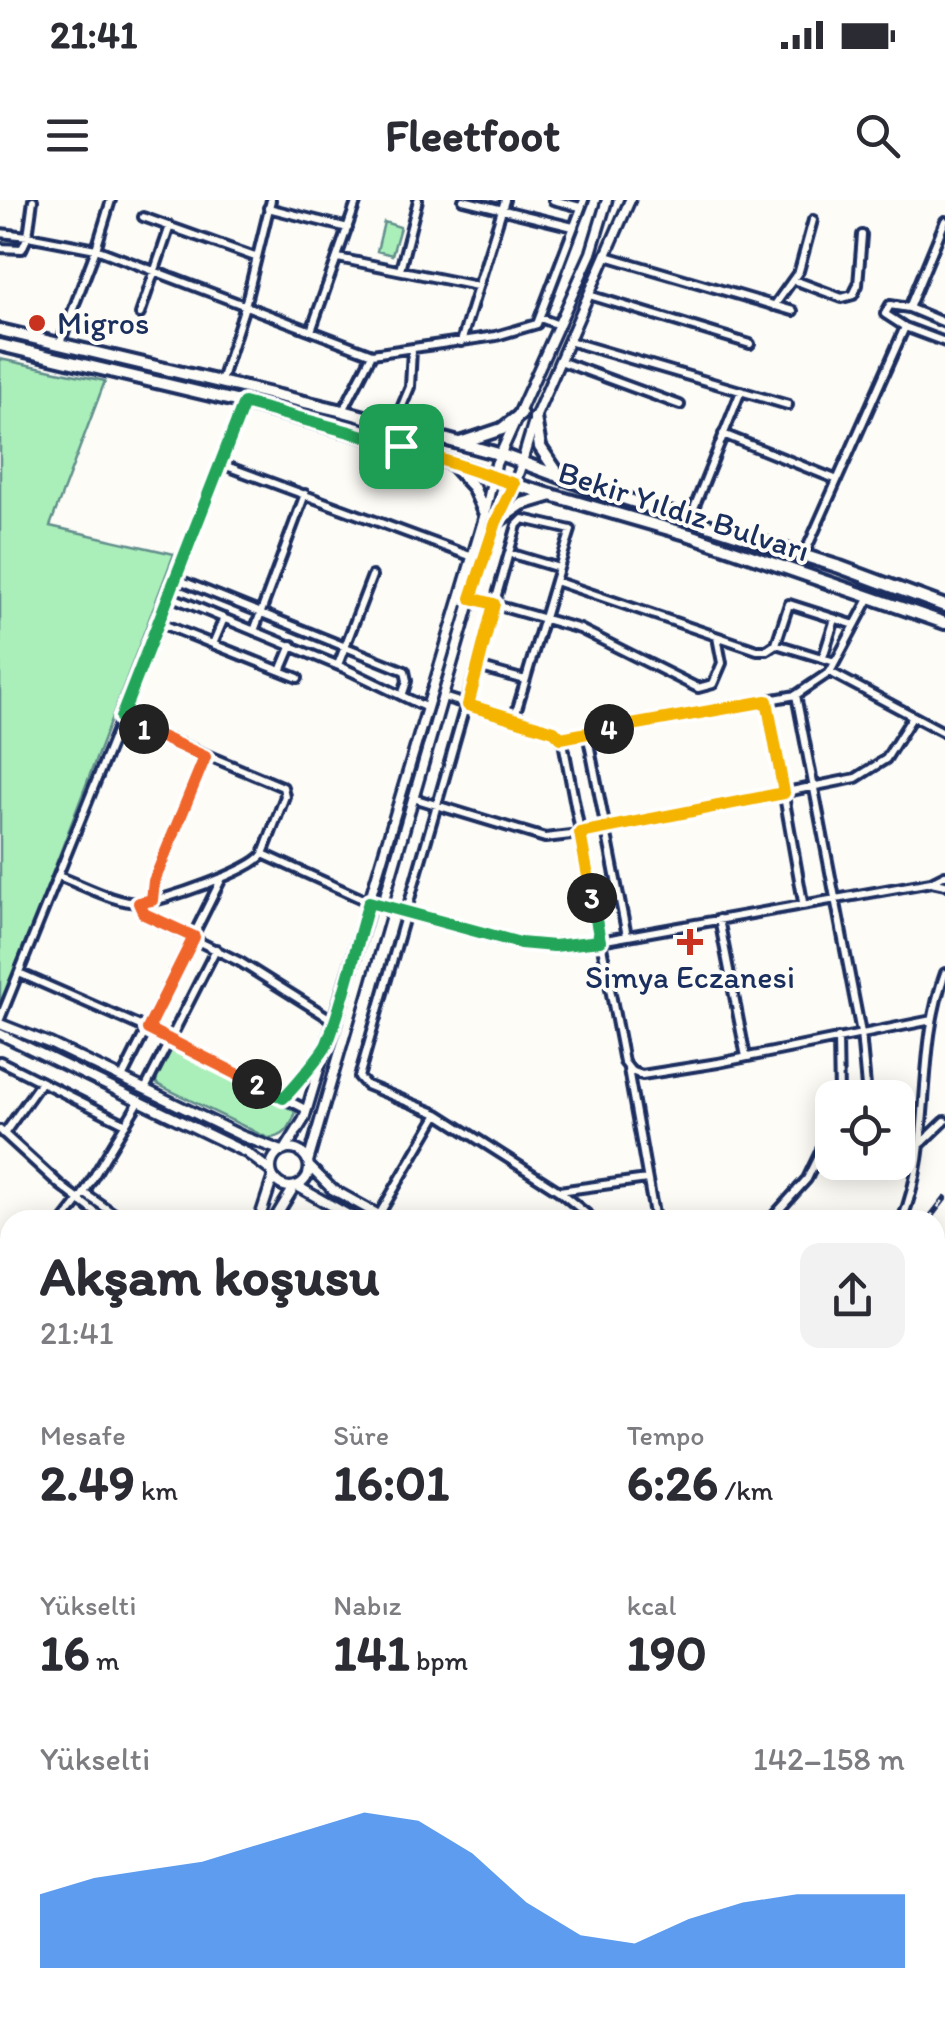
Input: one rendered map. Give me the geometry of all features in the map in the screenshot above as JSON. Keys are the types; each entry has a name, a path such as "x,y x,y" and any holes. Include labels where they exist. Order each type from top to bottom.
{"main road":[{"name":"Bekir Yıldız Bulvarı","path":"0,330 343,411 502,454 945,606"},
{"name":"Bekir Yıldız Bulvarı","path":"0,346 244,403 401,446 552,496 690,535 945,624"},
{"path":"454,444 502,429 521,414"},
{"path":"535,418 540,448 561,476"},
{"path":"452,464 473,487 485,514"},
{"path":"496,522 522,504 552,496"}],"street":[{"path":"0,248 22,249 28,236 32,200"},
{"path":"59,344 111,200"},
{"path":"311,332 357,200"},
{"path":"400,270 418,200"},
{"path":"462,200 504,204 574,226"},
{"path":"0,233 96,250 372,354 506,334 537,324 582,204 553,200"},
{"path":"280,1210 295,1186 305,1180 381,905 496,522 514,484 535,418 630,200"},
{"path":"262,1210 273,1160 298,1135 307,1110 502,454 592,253 606,203 626,214"},
{"path":"221,382 246,306 270,204 348,228"},
{"path":"461,342 504,204"},
{"path":"144,217 255,257"},
{"path":"774,306 794,280 813,220"},
{"path":"909,308 945,221"},
{"path":"140,314 170,226"},
{"path":"794,280 842,298 852,295 858,286 862,234"},
{"path":"606,256 793,312"},
{"path":"338,258 477,286"},
{"path":"588,295 750,344"},
{"path":"945,324 909,308 890,306 885,314 904,327 945,342"},
{"path":"540,318 559,325"},
{"path":"804,555 904,327"},
{"path":"569,340 788,406"},
{"path":"393,426 412,382 412,350"},
{"path":"343,411 372,354"},
{"path":"560,361 680,405"},
{"path":"690,518 740,391"},
{"path":"244,403 0,1022 242,1136 284,1151 300,1152 332,1189 370,1210"},
{"path":"724,434 836,479"},
{"path":"221,464 470,556"},
{"path":"254,630 305,494"},
{"path":"514,719 571,530 530,518 518,522 359,1077 364,1084 438,1114 559,1191 582,1210"},
{"path":"509,554 560,568"},
{"path":"338,665 372,576"},
{"path":"177,578 405,671 407,681 402,696"},
{"path":"556,581 762,651 776,644 835,662"},
{"path":"170,596 338,665 425,707"},
{"path":"471,598 604,640 698,688 713,684 722,666 717,637"},
{"path":"561,738 796,695 830,672 868,599"},
{"path":"776,644 789,604 855,625"},
{"path":"213,644 224,618"},
{"path":"824,657 835,619"},
{"path":"160,623 298,678"},
{"path":"281,671 292,645"},
{"path":"478,668 526,680"},
{"path":"830,672 945,733"},
{"path":"796,695 861,1034 865,1080"},
{"path":"442,697 554,731 561,738 654,1210"},
{"path":"767,701 803,902"},
{"path":"413,798 545,838 580,833 856,778 875,769 892,754 913,716"},
{"path":"58,876 139,903 223,876 260,860 264,854 284,789 121,718"},
{"path":"588,734 626,936"},
{"path":"152,900 154,881 205,757"},
{"path":"264,854 369,902 520,943 554,946 930,882 945,875"},
{"path":"122,1078 223,876"},
{"path":"930,882 945,884"},
{"path":"139,903 144,914 216,949 334,1021"},
{"path":"718,918 746,1057"},
{"path":"145,1089 216,949"},
{"path":"19,973 170,1039 307,1110"},
{"path":"905,1210 916,1177 932,1020 945,973"},
{"path":"628,1069 642,1075 932,1020"},
{"path":"0,1034 247,1153 282,1185 295,1186 339,1210"},
{"path":"838,1038 838,1080"},
{"path":"283,1098 296,1088 307,1068 325,1049"},
{"path":"0,1061 126,1124"},
{"path":"41,1082 2,1132 91,1210"},
{"path":"72,1210 140,1100"},
{"path":"382,1210 438,1114"},
{"path":"921,1144 945,1121"},
{"path":"779,1210 807,1179 815,1162"},
{"path":"559,1191 648,1179"},
{"path":"84,1192 109,1210"}],"green space":[{"path":"384,222 400,227 392,255 377,251"},
{"path":"0,359 105,381 50,526 174,554 0,1011"},
{"path":"171,1045 296,1112 289,1127 283,1134 268,1138 157,1084 154,1075"}],"railway":[{"path":"936,1210 945,1198"}],"place":[{"name":"Migros","path":"37,323"},
{"name":"Simya Eczanesi","path":"690,942"}],"route":[{"path":"244,403 401,446 514,484 496,522 471,598 494,604 468,705 554,731 561,738 767,701 784,793 580,833 600,941 542,946 508,941 369,902 325,1049 307,1068 296,1088 283,1098 148,1029 194,937 144,914 139,903 152,900 154,881 205,757 121,718 244,403"}]}
